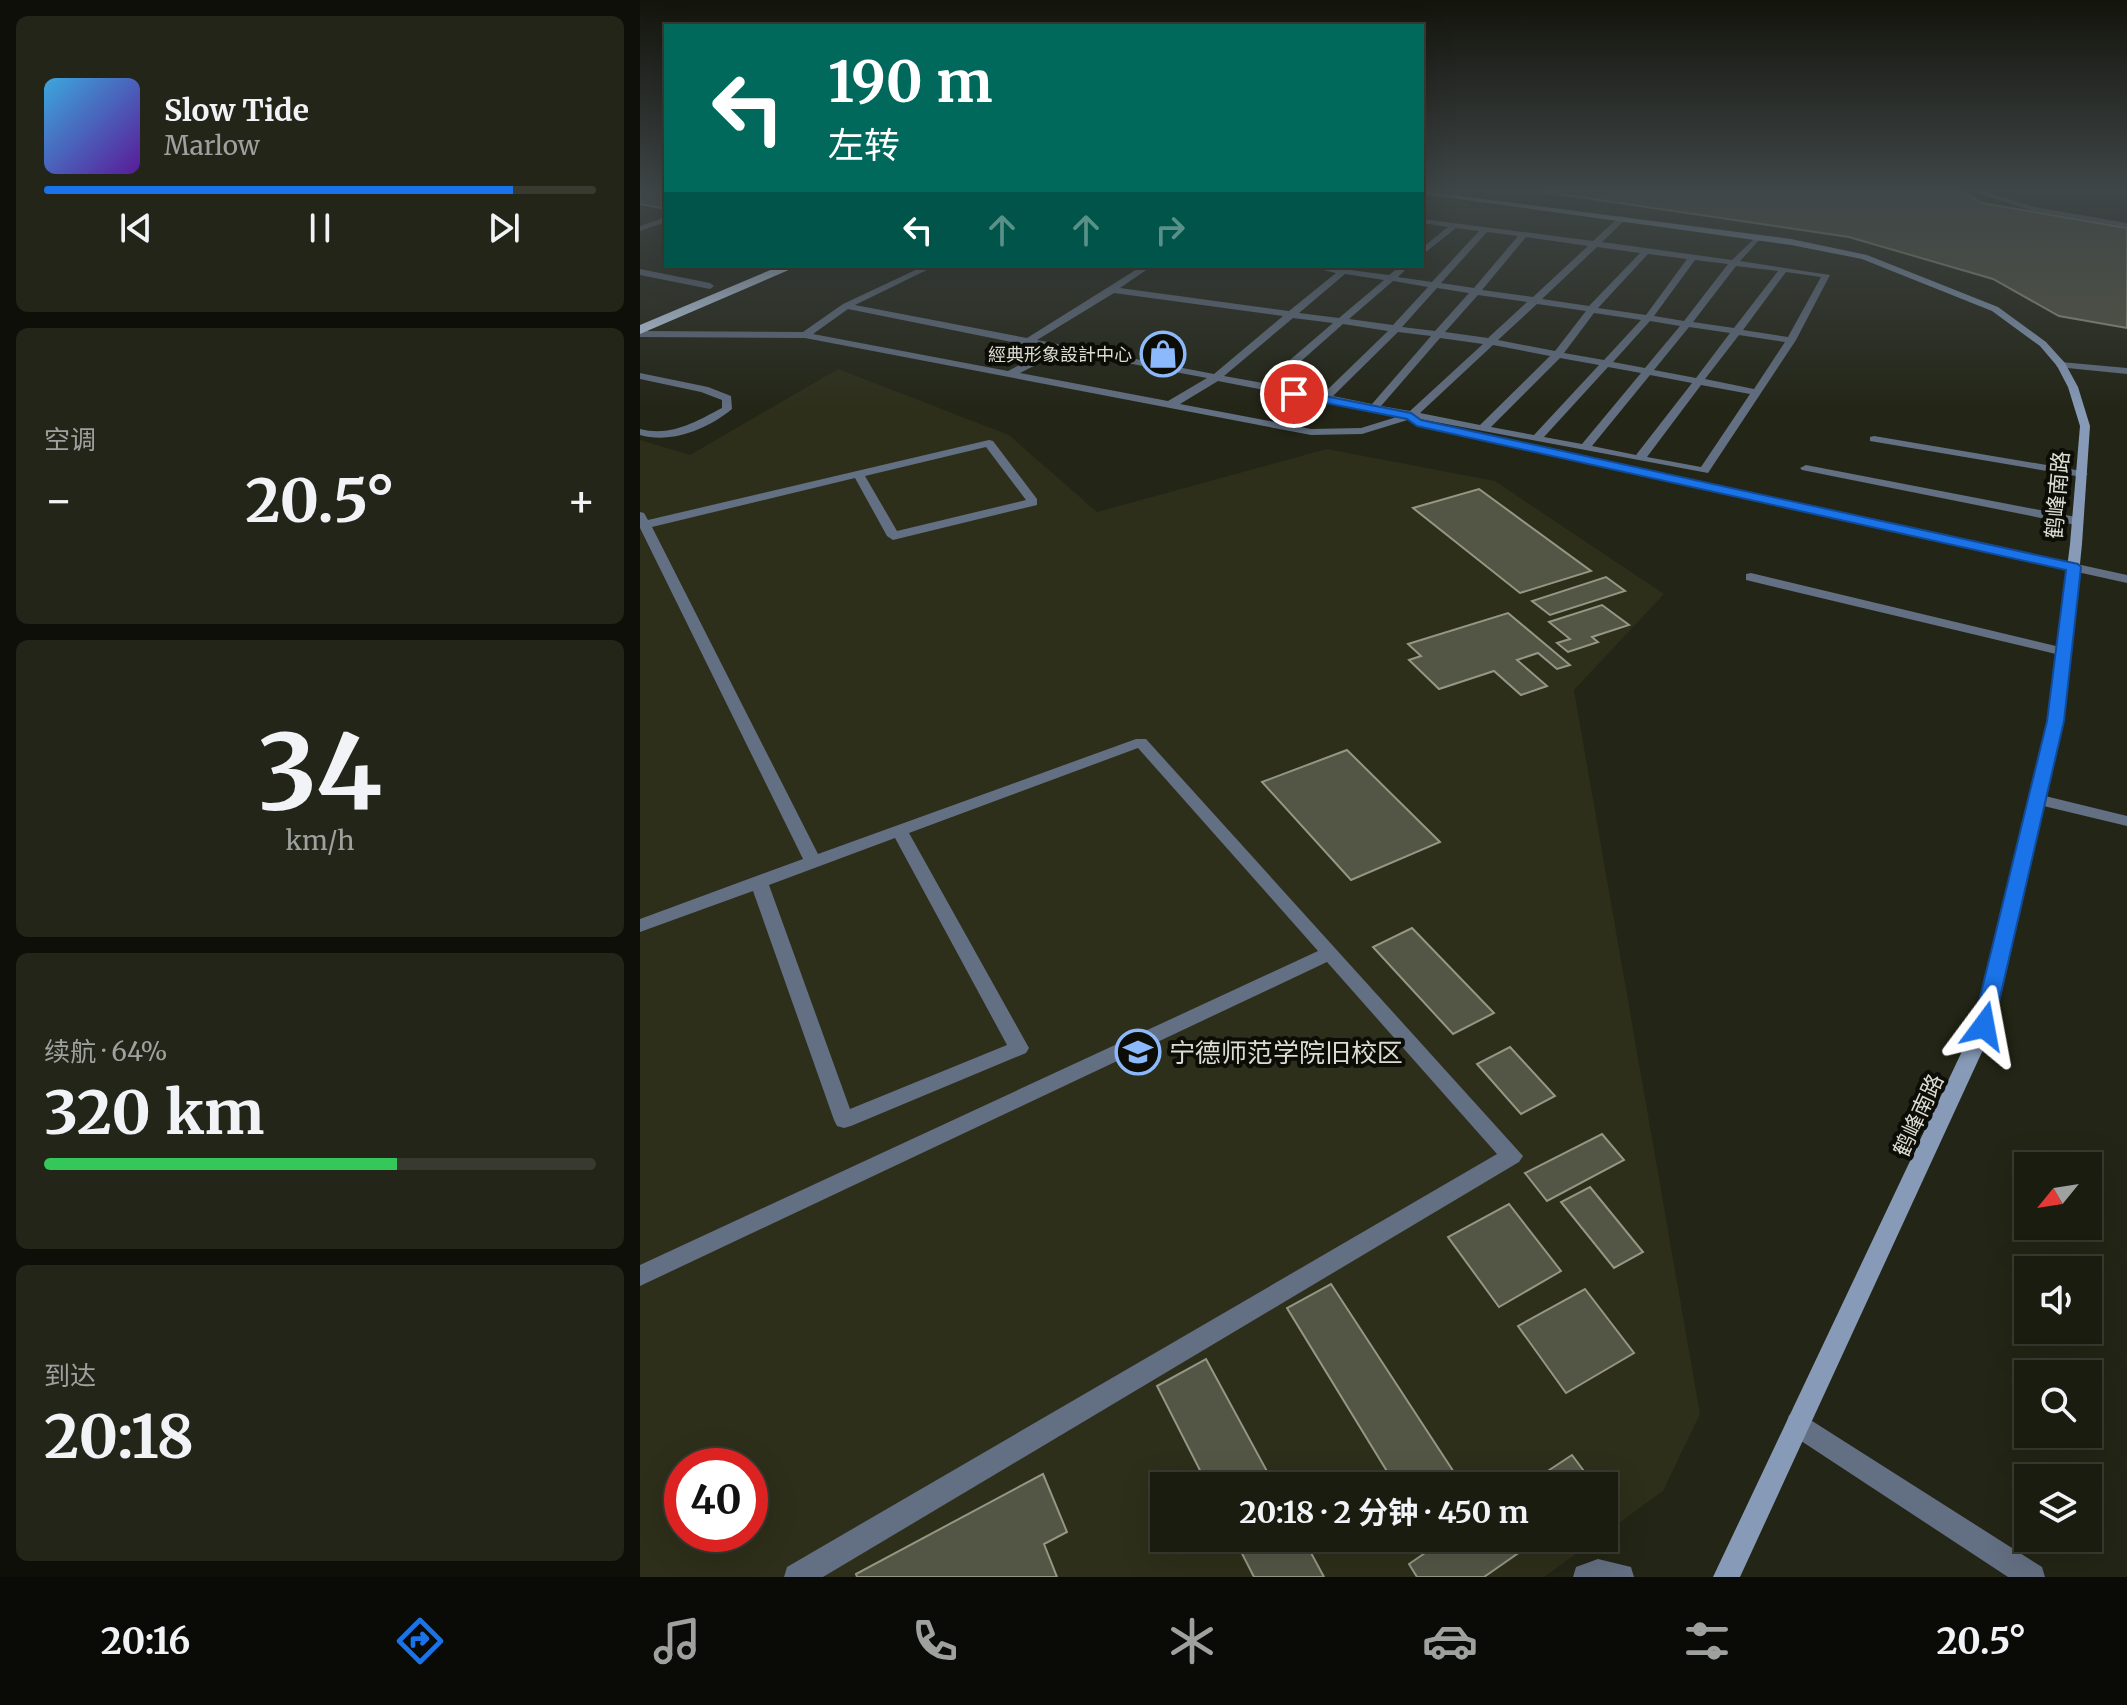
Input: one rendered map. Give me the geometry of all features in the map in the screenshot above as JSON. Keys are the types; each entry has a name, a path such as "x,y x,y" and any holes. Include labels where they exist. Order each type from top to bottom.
{"highway":[{"path":"640,315 749,268"},
{"path":"640,332 786,268"}],"street":[{"path":"1324,399 1396,328 1454,265"},
{"path":"1373,409 1435,334 1478,292 1500,265"},
{"path":"640,332 805,335 1311,432 1362,431 1411,416 1573,265"},
{"path":"1482,429 1558,354 1592,309 1633,265"},
{"path":"1536,439 1648,318 1687,265"},
{"path":"1585,448 1686,324 1729,265"},
{"path":"846,306 1704,471 1791,340 1826,275 1751,265"},
{"name":"鹤峰南路","path":"1726,1577 1984,1026 2056,721 2085,426 2073,387 2061,365 2043,344 1995,309 1885,265"},
{"path":"805,335 846,306 927,268"},
{"path":"1027,342 1145,268"},
{"path":"1264,388 1402,268"},
{"path":"1170,405 1215,378 1346,269 1791,340"},
{"path":"1639,459 1784,269"},
{"path":"640,272 710,286"},
{"path":"1112,290 1493,342 1755,392"},
{"path":"1010,374 1060,348"},
{"path":"2061,365 2127,371"},
{"path":"640,376 727,398 727,409 686,429 665,435 640,432"},
{"path":"1411,416 1417,422 2127,579"},
{"path":"1874,439 2082,474"},
{"path":"813,862 642,520 989,443 1033,502 893,536 858,474"},
{"path":"1806,468 2076,521"},
{"path":"1751,577 2064,652"},
{"path":"640,926 1141,742 1512,1156 797,1577"},
{"path":"2037,799 2127,821"},
{"path":"759,882 844,1120 1019,1048 899,830"},
{"path":"640,1276 1330,953"},
{"path":"1798,1424 2032,1577"},
{"path":"1586,1577 1598,1572 1621,1577"}],"shaded area":[{"name":"宁德师范学院旧校区","path":"838,369 1009,435 1097,512 1327,449 1495,481 1664,594 1574,690 1700,1414 1663,1491 1618,1524 1618,1472 1150,1472 1150,1552 1579,1552 1544,1577 640,1577 640,440 690,455"}],"building":[{"path":"1944,265 2127,265 2127,328 2059,316 1993,279"},
{"path":"1479,489 1591,571 1520,593 1413,508"},
{"path":"1606,577 1625,591 1550,615 1532,601"},
{"path":"1602,605 1629,625 1592,637 1598,642 1568,652 1557,643 1570,639 1549,622"},
{"path":"1508,613 1570,665 1557,669 1538,653 1517,660 1547,686 1521,695 1494,671 1439,689 1409,660 1421,656 1408,644"},
{"path":"1347,750 1440,842 1351,880 1262,782"},
{"path":"1412,928 1494,1013 1453,1034 1373,947"},
{"path":"1510,1047 1555,1096 1521,1114 1477,1064"},
{"path":"1602,1134 1624,1160 1547,1201 1525,1173"},
{"path":"1590,1187 1643,1252 1614,1268 1561,1202"},
{"path":"1509,1204 1561,1271 1499,1307 1448,1237"},
{"path":"1331,1284 1454,1472 1387,1472 1287,1308"},
{"path":"1585,1289 1634,1353 1566,1393 1518,1326"},
{"path":"1206,1359 1267,1472 1201,1472 1157,1386"},
{"path":"1572,1455 1585,1472 1546,1472"},
{"path":"1043,1474 1067,1532 1044,1544 1057,1577 857,1577 856,1574"},
{"path":"1241,1552 1311,1552 1324,1577 1254,1577"},
{"path":"1427,1552 1520,1552 1484,1577 1417,1577 1409,1564"}],"place":[{"name":"經典形象設計中心","path":"1163,354"},
{"name":"宁德师范学院旧校区","path":"1138,1052"}],"route":[{"path":"1294,394 1411,416 1417,422 2073,567 2056,721 1984,1026"}]}
